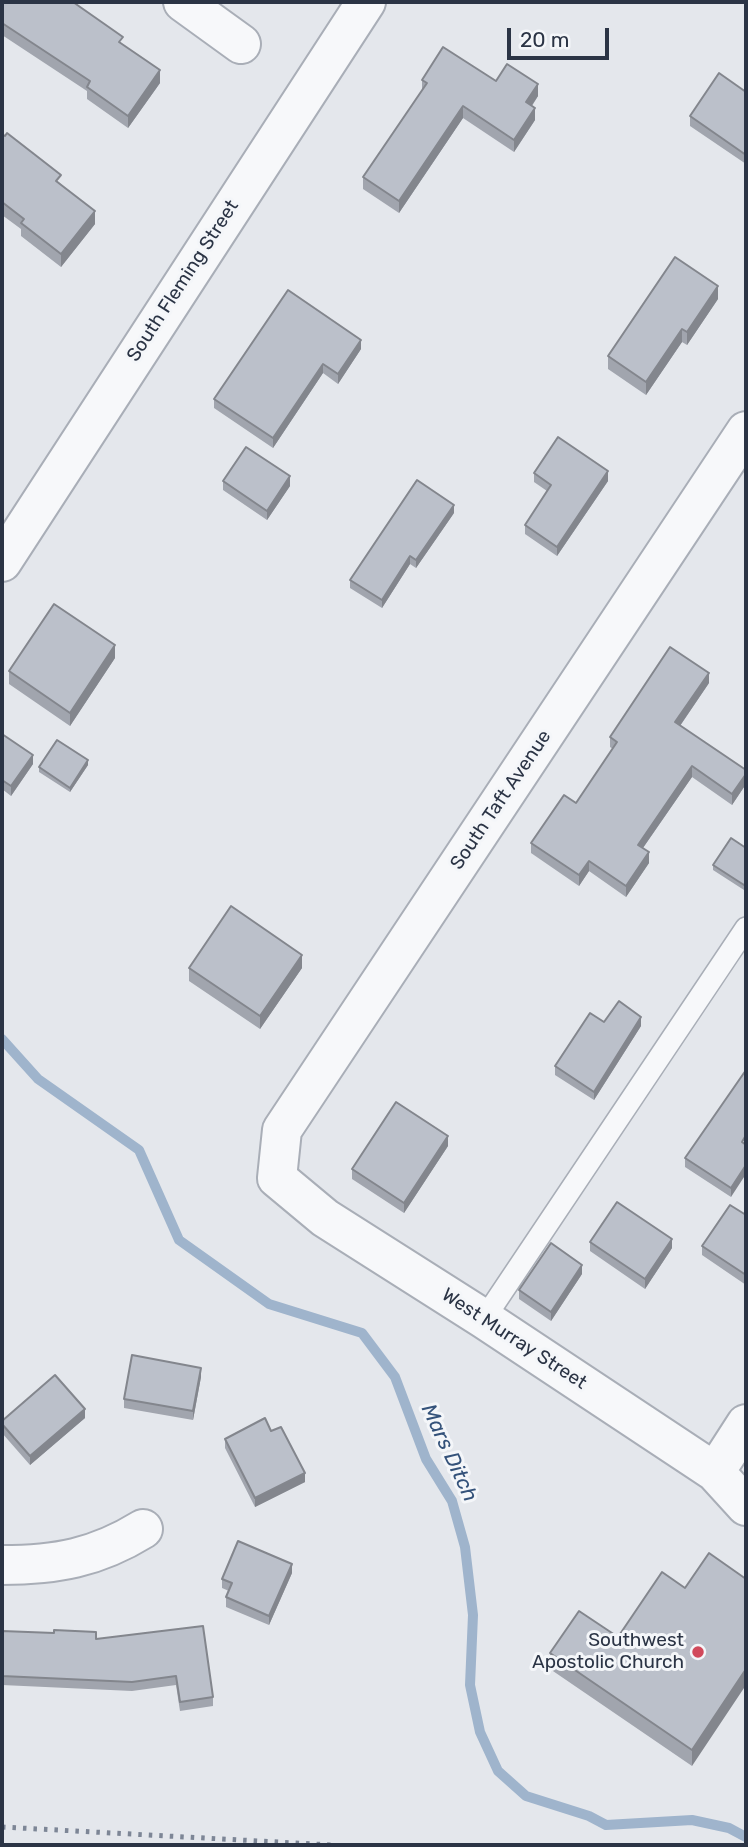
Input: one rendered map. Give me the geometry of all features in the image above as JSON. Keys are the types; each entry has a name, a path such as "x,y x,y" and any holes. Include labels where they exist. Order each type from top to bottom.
{"street":[{"path":"183,2 241,44"},
{"name":"South Fleming Street","path":"2,562 366,2"},
{"name":"South Taft Avenue","path":"278,1178 282,1129 746,431"},
{"name":"West Murray Street","path":"278,1178 325,1218 484,1319 715,1472 746,1506"},
{"path":"715,1472 746,1424"},
{"path":"2,1565 78,1559 108,1548 143,1529"}],"lane":[{"path":"484,1319 746,928"}],"building":[{"path":"2,2 73,2 123,37 119,42 160,70 128,116 87,87 90,81 2,23"},
{"path":"443,47 496,81 507,64 538,84 526,102 535,108 514,140 463,106 399,201 363,177 427,83 422,80"},
{"path":"719,73 746,92 746,155 690,116"},
{"path":"7,133 61,175 56,181 95,211 61,254 21,223 24,219 2,202 2,134 5,136"},
{"path":"675,257 718,286 687,332 682,329 646,382 608,356"},
{"path":"288,290 361,340 338,374 323,364 273,438 214,399"},
{"path":"558,437 608,471 557,547 525,525 551,485 534,473"},
{"path":"246,447 290,476 267,511 223,481"},
{"path":"417,480 454,505 416,560 410,556 382,600 350,580"},
{"path":"54,604 115,645 70,713 9,671"},
{"path":"670,647 709,673 675,722 746,770 746,774 732,794 692,766 638,845 649,852 626,886 589,861 579,875 531,843 564,795 576,803 617,742 610,737"},
{"path":"2,734 33,755 11,786 2,780"},
{"path":"57,740 88,760 70,788 39,767"},
{"path":"731,838 746,848 744,885 713,865"},
{"path":"231,906 302,955 260,1016 189,968"},
{"path":"619,1001 641,1017 594,1092 555,1066 590,1013 604,1022"},
{"path":"746,1070 746,1135 742,1142 746,1145 746,1165 731,1188 685,1158"},
{"path":"396,1102 448,1136 404,1203 352,1169"},
{"path":"617,1202 672,1239 645,1279 590,1242"},
{"path":"730,1205 746,1215 746,1275 702,1246"},
{"path":"551,1243 582,1265 551,1312 519,1290"},
{"path":"132,1355 201,1368 193,1411 124,1399"},
{"path":"55,1375 85,1409 30,1456 2,1421"},
{"path":"265,1418 271,1431 281,1427 305,1473 255,1498 225,1439"},
{"path":"238,1541 292,1564 269,1616 226,1597 232,1583 222,1579"},
{"name":"Southwest Apostolic Church","path":"709,1553 746,1579 746,1669 692,1750 550,1653 579,1611 618,1637 662,1572 685,1588"},
{"path":"203,1626 213,1697 180,1702 176,1676 132,1682 2,1676 2,1631 96,1632 96,1639"}],"waterway":[{"name":"Mars Ditch","path":"2,1039 38,1079 139,1150 179,1240 269,1304 362,1333 395,1377 426,1459 452,1501 465,1547 473,1615 470,1685 480,1732 498,1771 526,1796 589,1816 606,1825 692,1820 729,1828 746,1837"}],"railway":[{"path":"2,1827 332,1845"}],"place":[{"name":"Southwest Apostolic Church","path":"698,1652"}]}
